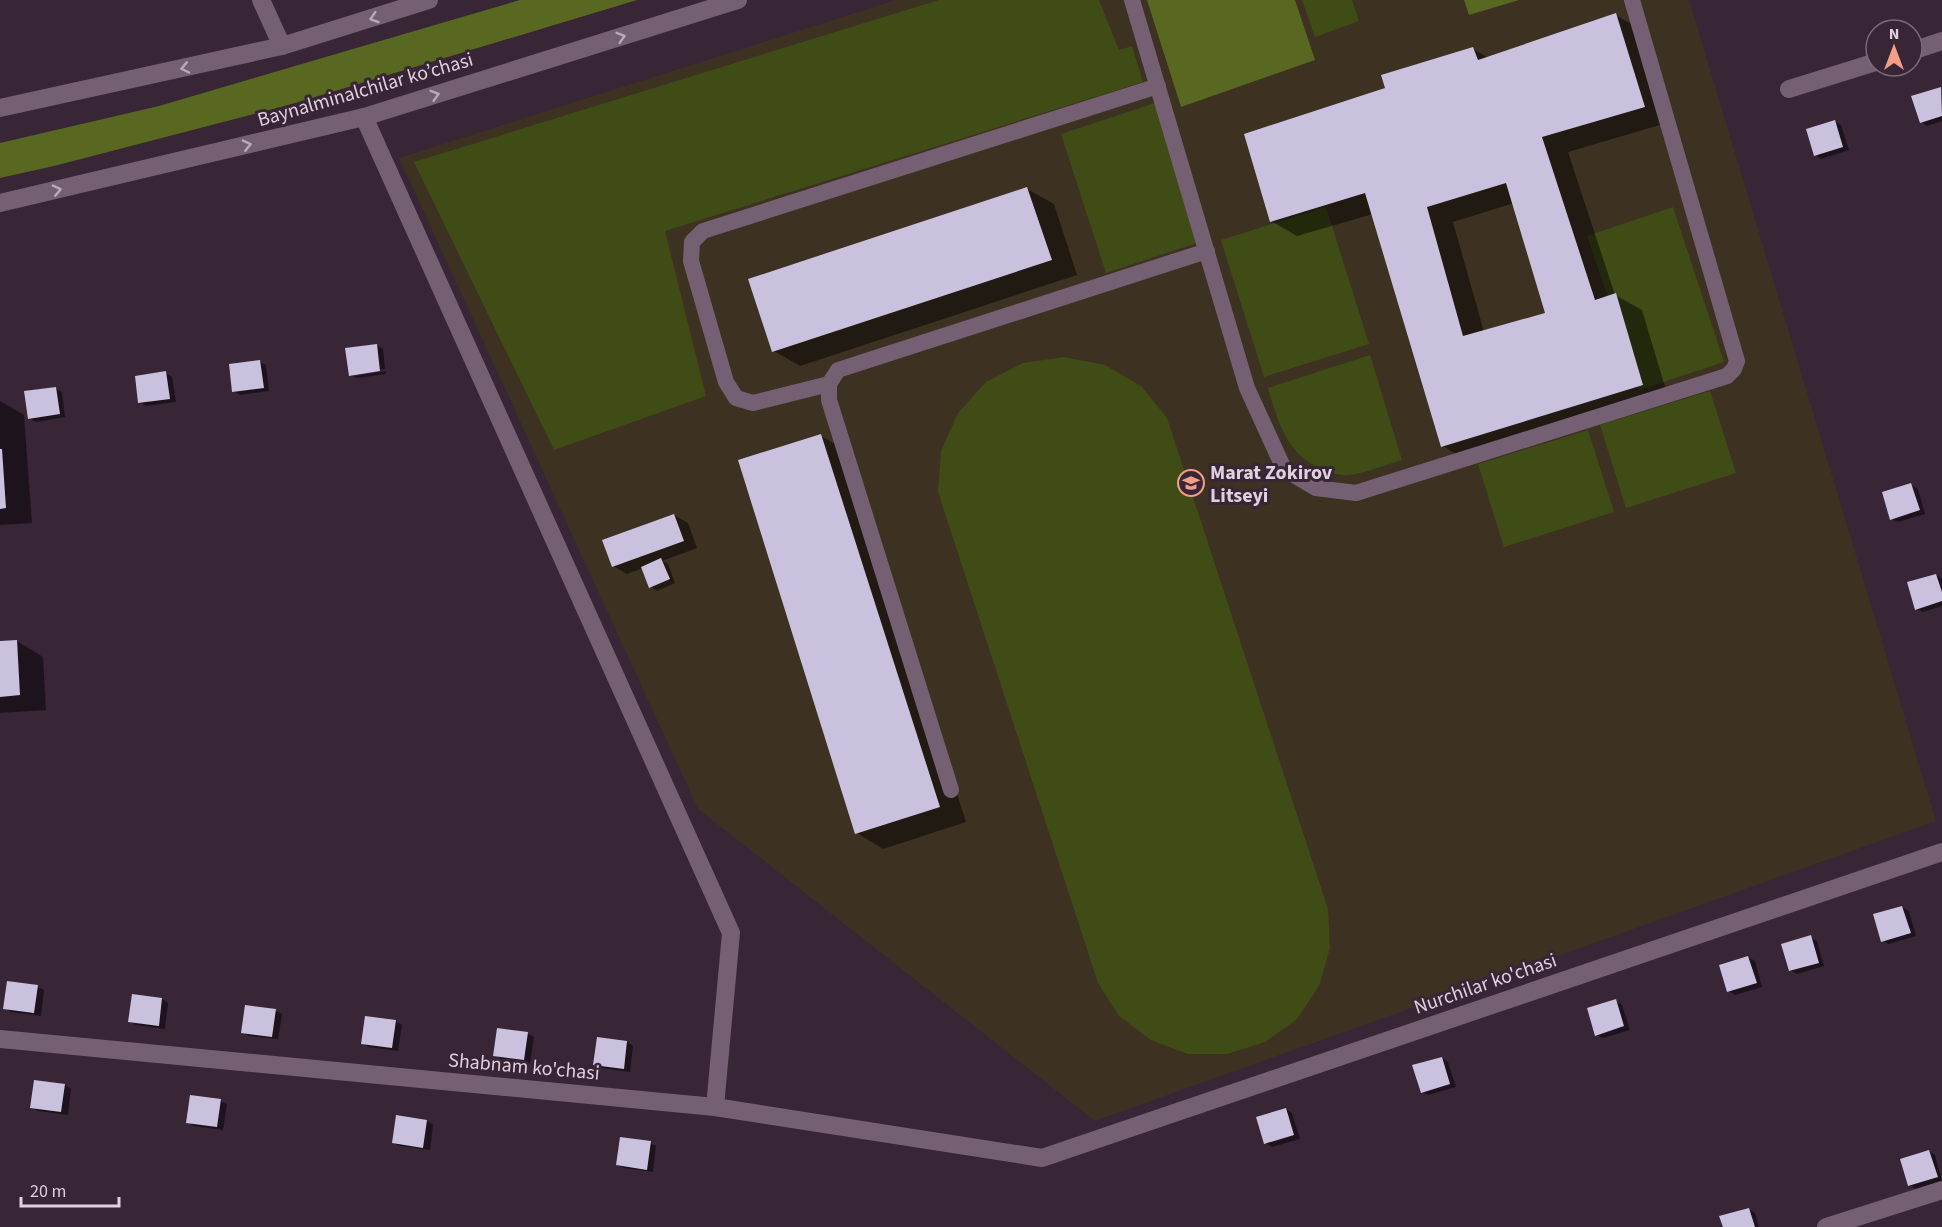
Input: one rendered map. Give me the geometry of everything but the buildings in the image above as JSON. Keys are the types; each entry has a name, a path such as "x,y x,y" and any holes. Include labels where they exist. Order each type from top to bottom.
{"street":[{"path":"261,0 282,46"},
{"path":"0,108 282,46 429,0"},
{"name":"Baynalminalchilar ko’chasi","path":"0,204 364,117 738,0"},
{"path":"1924,47 1942,41"},
{"path":"1789,89 1864,66"},
{"path":"364,117 731,933 715,1107"},
{"name":"Nurchilar ko'chasi","path":"1042,1158 1942,852"},
{"name":"Shabnam ko'chasi","path":"0,1039 715,1107 1042,1158"},
{"path":"1826,1227 1942,1190"}],"lane":[{"path":"1132,0 1247,388 1284,469 1316,488 1356,493 1727,376 1734,369 1737,361 1632,0"},
{"path":"829,384 753,403 736,398 726,382 691,261 692,242 703,231 1158,86"},
{"path":"951,790 829,400 829,384 838,370 1207,251"}],"shaded area":[{"name":"Marat Zokirov Litseyi","path":"896,0 1689,0 1936,821 1095,1121 698,809 399,158"}],"green space":[{"path":"520,0 637,0 292,104 0,178 0,143 159,106"},
{"path":"939,0 1099,0 1119,50 1132,46 1143,82 665,231 706,396 554,450 414,162"},
{"path":"1147,0 1295,0 1315,60 1181,107"},
{"path":"1302,0 1352,0 1359,21 1315,37"},
{"path":"1464,0 1519,0 1469,15"},
{"path":"1155,103 1200,242 1106,273 1061,134"},
{"path":"1326,207 1369,344 1264,377 1221,240"},
{"path":"1673,207 1724,362 1639,390 1587,236"},
{"path":"1370,355 1402,460 1349,475 1326,471 1302,457 1286,438 1268,388"},
{"path":"1064,357 1105,365 1141,386 1167,418 1328,909 1330,948 1319,986 1297,1019 1265,1042 1227,1054 1188,1054 1151,1040 1119,1016 1098,983 938,492 941,451 958,413 986,382 1023,363"},
{"path":"1710,391 1736,473 1626,508 1600,425"},
{"path":"1588,430 1614,512 1504,547 1478,464"}],"place":[{"name":"Marat Zokirov Litseyi","path":"1191,483"}]}
